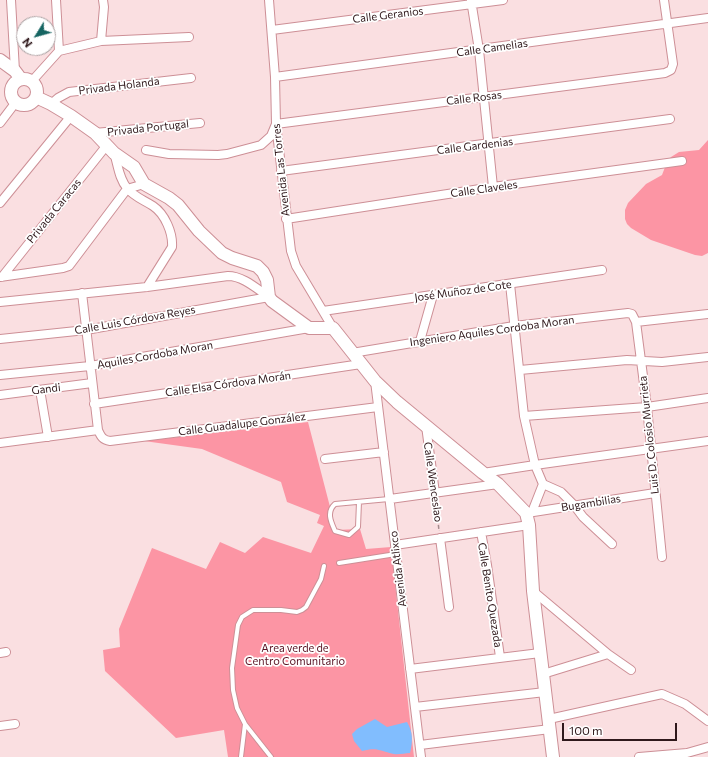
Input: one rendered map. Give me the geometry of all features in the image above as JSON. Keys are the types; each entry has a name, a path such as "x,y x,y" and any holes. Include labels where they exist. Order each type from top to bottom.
{"street":[{"path":"11,0 23,77"},
{"path":"56,0 59,51"},
{"path":"101,41 103,3 111,0"},
{"name":"Avenida Las Torres","path":"269,0 275,77 276,124 291,252 296,266 333,328"},
{"name":"Calle Geranios","path":"272,30 471,2 503,0"},
{"path":"664,0 667,24"},
{"path":"471,2 479,50 493,187"},
{"name":"Calle Camelias","path":"275,77 708,18"},
{"name":"Calle Rosas","path":"276,124 666,73 671,70 673,64 667,24"},
{"path":"0,60 23,77 37,89 36,98 30,104 25,105 16,102 13,99 11,89 17,81 23,77 59,51 101,41 189,37"},
{"name":"Privada Holanda","path":"52,104 63,94 69,92 191,78"},
{"path":"36,98 52,104 95,133 111,149 134,167 144,184 169,198 178,205 199,231 222,254 257,266 263,272 267,280 268,297"},
{"path":"0,123 16,102"},
{"path":"0,203 71,116"},
{"name":"Calle Gardenias","path":"281,171 670,119"},
{"name":"Privada Portugal","path":"95,133 200,123"},
{"path":"146,150 169,154 227,154 261,145 271,136 276,124"},
{"path":"111,149 122,181 127,189 136,197 160,212 172,240 172,247 147,287"},
{"name":"Privada Caracas","path":"1,277 111,149"},
{"name":"Calle Claveles","path":"286,219 493,187 682,161"},
{"path":"1,277 69,266 127,189 144,184"},
{"name":"José Muñoz de Cote","path":"323,311 602,270"},
{"path":"0,302 147,287 234,276 268,297 296,320 309,328"},
{"path":"510,284 524,416 535,465 544,484 561,492 574,505 582,517 612,544"},
{"path":"0,443 98,430 82,294"},
{"path":"420,342 433,295"},
{"name":"Calle Luis Córdova Reyes","path":"0,339 86,330 268,297"},
{"name":"Ingeniero Aquiles Cordoba Moran","path":"352,353 514,326 632,314"},
{"name":"Luis D. Colosio Murrieta","path":"632,314 636,322 647,407 662,557"},
{"path":"636,322 708,314"},
{"name":"Aquiles Cordoba Moran","path":"0,375 90,366 309,328 333,328"},
{"path":"333,328 375,381 397,402 498,484 529,513"},
{"path":"520,370 628,360 662,362 708,357"},
{"name":"Calle Elsa Córdova Morán","path":"94,404 361,364"},
{"name":"Avenida Atlixco","path":"375,381 421,757"},
{"name":"Gandi","path":"0,395 92,383"},
{"path":"40,390 48,437"},
{"path":"524,416 647,407 708,398"},
{"name":"Calle Guadalupe González","path":"98,430 100,436 105,441 110,441 378,407"},
{"name":"Calle Wenceslao","path":"426,426 435,493"},
{"path":"483,473 708,441"},
{"path":"325,459 384,452"},
{"path":"390,499 498,484"},
{"path":"544,484 529,513 529,525 533,591 553,757"},
{"name":"Bugambilias","path":"529,513 655,493"},
{"path":"396,549 440,538 529,525"},
{"name":"Calle Benito Quezada","path":"481,532 500,657"},
{"path":"440,538 449,607"},
{"path":"533,591 608,654 632,670"},
{"path":"410,669 540,652"},
{"path":"543,674 608,654"},
{"path":"415,707 545,692"},
{"path":"420,745 549,724 662,694 685,704 708,721"},
{"path":"0,726 15,724"},
{"path":"639,757 687,755 708,747"}],"lane":[{"path":"359,502 358,527 349,534 335,531 329,518 332,507 335,504 390,499"},
{"path":"339,563 396,549"},
{"path":"271,757 245,724 237,708 233,690 232,668 238,624 242,617 253,610 281,610 297,612 302,610 306,606 321,579 324,566"},
{"path":"241,757 245,724"}],"path":[{"name":"Calle Wenceslao","path":"435,493 440,538"}],"green space":[{"path":"708,140 708,253 702,256 695,255 651,240 631,228 625,219 625,210 628,203 646,184 662,175 667,162 671,157 679,152 699,150"},
{"name":"Area verde de Centro Comunitario","path":"308,422 336,530 360,529 366,549 391,547 414,757 228,757 224,730 176,738 105,671 103,650 120,647 119,629 152,548 206,569 220,542 245,553 263,537 311,553 324,526 317,523 320,515 287,502 281,482 202,449 144,441"}],"water":[{"path":"375,719 387,727 407,722 412,737 410,753 396,754 375,749 362,751 354,741 352,734 357,729"}]}
